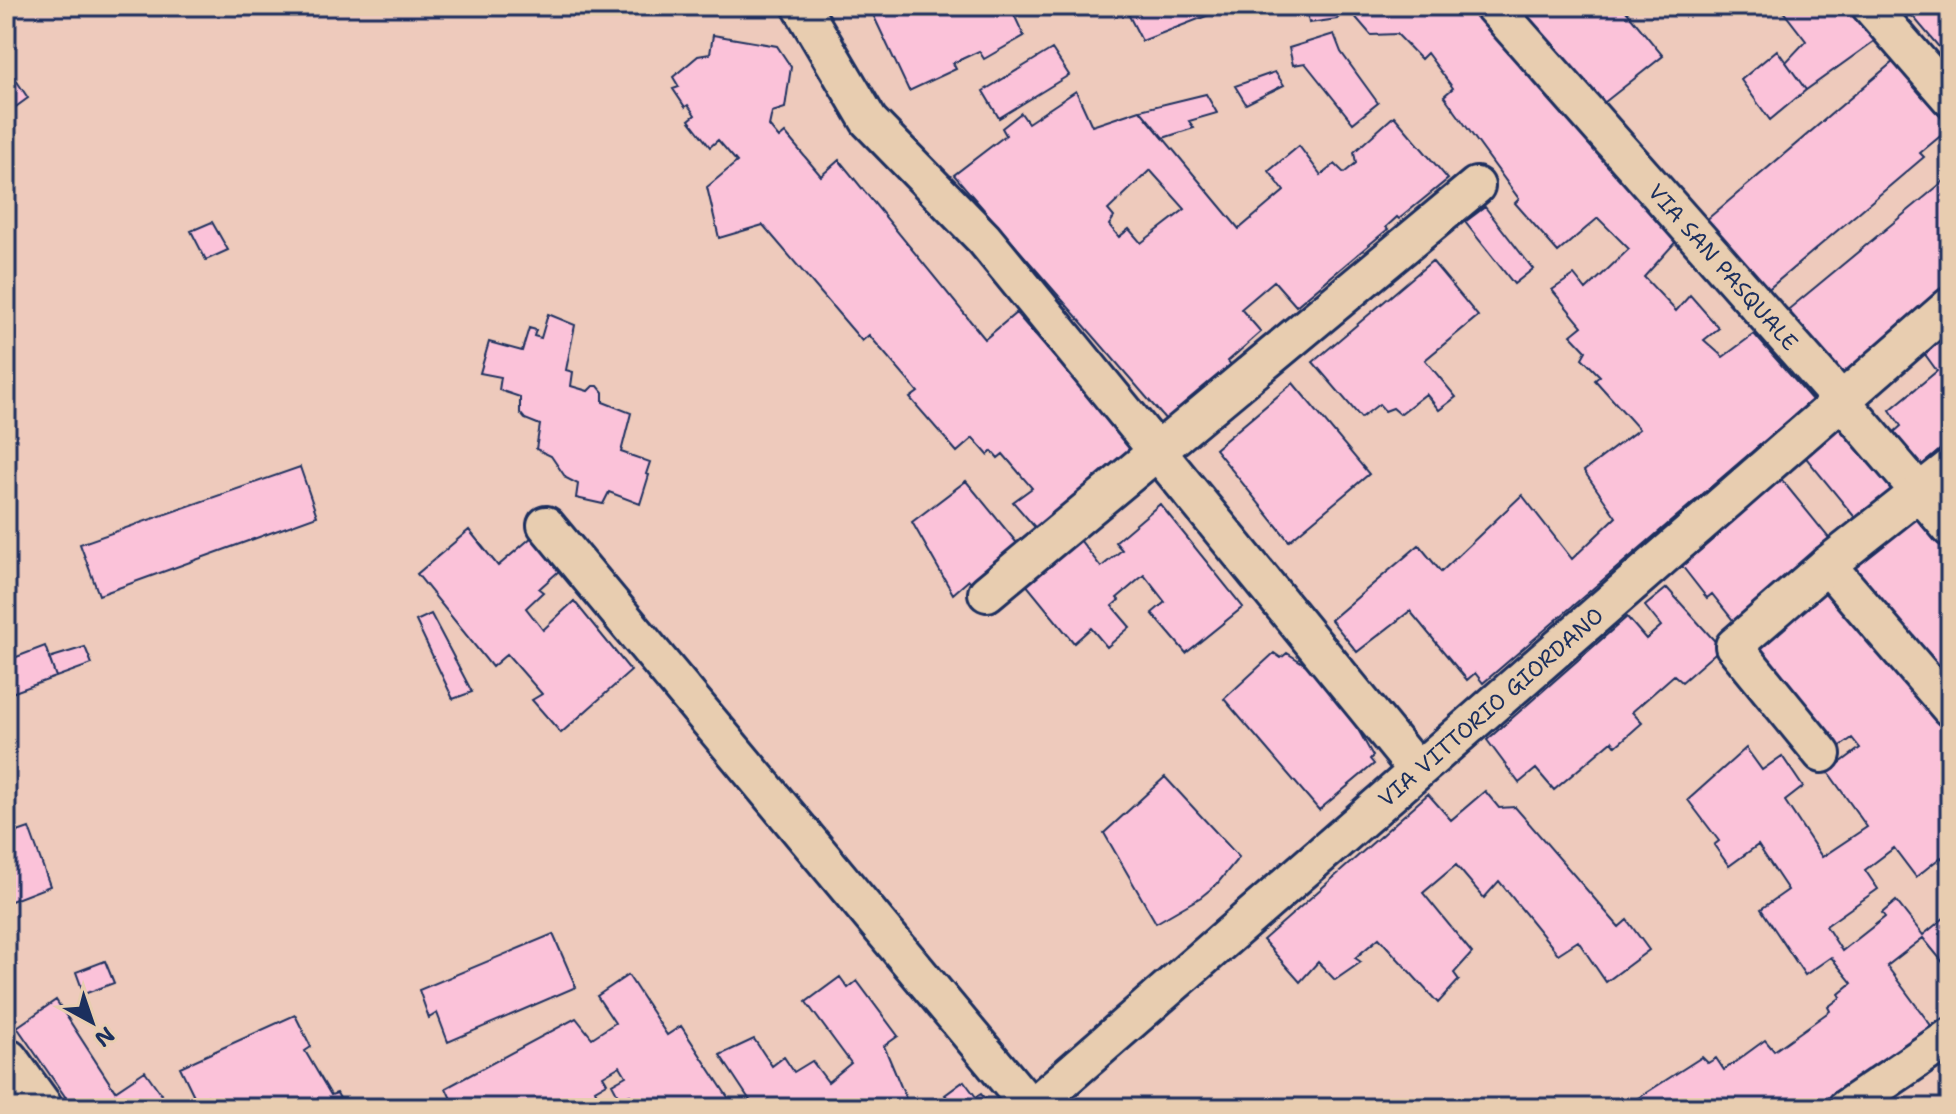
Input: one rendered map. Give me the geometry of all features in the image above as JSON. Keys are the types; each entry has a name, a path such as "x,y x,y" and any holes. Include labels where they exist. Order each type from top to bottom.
{"main road":[{"path":"6,1061 40,1108"}],"street":[{"path":"801,6 869,121 984,239 1416,769"},
{"name":"VIA SAN PASQUALE","path":"1493,6 1950,528"},
{"path":"1870,6 1950,98"},
{"path":"987,593 1476,186"},
{"name":"VIA VITTORIO GIORDANO","path":"1031,1108 1950,306"},
{"path":"1822,754 1734,646 1827,565 1950,468"},
{"path":"546,525 1031,1108"},
{"path":"1827,565 1950,708"},
{"path":"1846,1108 1950,1037"}],"building":[{"path":"869,6 1010,6 1024,36 984,59 979,51 953,63 956,69 909,91"},
{"path":"1124,6 1232,6 1142,41"},
{"path":"1306,6 1478,6 1680,237 1644,277 1676,311 1690,295 1719,328 1704,340 1723,357 1754,334 1812,400 1483,683 1475,673 1467,680 1410,611 1357,652 1331,620 1419,545 1441,572 1522,495 1572,559 1616,517 1584,471 1639,429 1595,380 1600,376 1582,358 1586,351 1571,335 1582,326 1552,290 1574,275 1586,290 1629,249 1598,218 1558,252 1515,203 1519,199 1444,96 1453,88 1427,53 1421,59 1397,34 1371,35 1347,7 1337,19 1309,23"},
{"path":"1512,6 1622,6 1663,56 1600,106"},
{"path":"1779,6 1855,6 1877,39 1806,90 1786,62 1806,41"},
{"path":"1904,6 1950,6 1950,60"},
{"path":"1334,34 1341,52 1378,103 1353,123 1305,63 1293,65 1289,48"},
{"path":"713,35 777,46 791,67 785,108 772,112 769,126 779,138 785,133 821,176 839,160 985,339 1016,313 1138,454 1040,533 1013,502 1032,488 1003,454 998,458 992,451 988,455 973,438 957,452 910,398 918,392 869,335 862,341 763,225 719,238 707,187 737,162 718,140 710,147 689,120 695,115 688,105 685,107 673,89 679,87 673,77 698,56 710,54"},
{"path":"1052,49 1069,75 999,118 983,91"},
{"path":"1777,50 1806,90 1770,120 1741,80"},
{"path":"1894,61 1950,128 1920,153 1924,157 1765,292 1705,221"},
{"path":"1275,72 1284,85 1246,104 1235,86"},
{"path":"16,80 28,98 6,114 6,88"},
{"path":"1076,91 1092,126 1140,110 1239,229 1284,191 1269,171 1299,146 1321,175 1335,164 1344,173 1356,163 1354,152 1394,116 1448,179 1399,219 1397,217 1386,227 1388,229 1296,306 1274,281 1241,309 1261,332 1228,361 1232,366 1167,421 954,175 1006,135 1002,128 1021,113 1028,123","holes":["1150,170 1185,209 1141,243 1129,229 1119,237 1109,225 1114,217 1108,210"]},
{"path":"1206,94 1217,113 1189,121 1194,128 1163,138 1140,110"},
{"path":"1950,176 1950,289 1841,378 1784,313"},
{"path":"1485,207 1533,269 1514,284 1465,222"},
{"path":"212,222 228,250 206,260 191,231"},
{"path":"1432,261 1478,316 1425,360 1456,397 1439,410 1426,394 1400,414 1393,408 1385,411 1379,404 1361,418 1313,362"},
{"path":"548,314 575,325 566,370 573,372 571,386 588,391 598,386 603,392 603,402 631,413 621,452 650,462 640,504 609,492 603,504 576,498 578,484 566,478 551,456 536,449 540,425 525,419 520,413 520,397 499,390 501,377 480,373 489,342 522,351 529,328 536,330 534,336 541,338"},
{"path":"1950,334 1950,441 1920,467 1893,433 1901,426 1890,410 1937,371 1924,353"},
{"path":"1293,383 1369,474 1289,541 1215,449"},
{"path":"1841,420 1893,490 1857,520 1802,453"},
{"path":"300,467 317,516 99,595 80,544"},
{"path":"1781,479 1833,543 1736,624 1712,594 1707,598 1682,566"},
{"path":"966,481 1021,548 975,588 969,580 953,594 912,522"},
{"path":"1160,504 1243,607 1186,653 1152,613 1165,602 1144,575 1112,606 1130,627 1107,647 1091,628 1074,643 1025,583 1080,540 1101,567 1122,550 1115,542"},
{"path":"1916,507 1950,549 1950,690 1844,572"},
{"path":"469,530 498,566 532,537 559,571 539,589 543,592 526,608 543,630 574,601 631,671 561,733 532,700 542,694 507,654 492,667 417,574"},
{"path":"1667,588 1721,648 1682,682 1674,675 1632,712 1642,723 1616,746 1612,741 1554,790 1536,769 1519,783 1487,740 1627,617 1646,639 1661,626 1645,606"},
{"path":"1826,588 1950,731 1950,867 1941,857 1916,877 1894,848 1865,870 1878,889 1826,926 1842,951 1885,917 1882,913 1896,901 1923,935 1950,913 1950,971 1923,938 1887,966 1938,1035 1830,1108 1640,1108 1635,1100 1702,1057 1708,1063 1716,1058 1724,1070 1765,1040 1774,1051 1830,1011 1828,1007 1852,983 1831,957 1805,975 1761,909 1788,890 1758,845 1729,866 1714,845 1719,841 1688,800 1746,748 1762,770 1782,756 1803,787 1785,801 1822,857 1867,827 1828,772 1860,748 1852,738 1838,748 1753,650"},
{"path":"431,614 472,692 453,699 416,621"},
{"path":"45,646 56,677 6,695 6,661"},
{"path":"85,647 92,664 56,677 49,658"},
{"path":"1274,653 1281,658 1287,653 1312,669 1351,717 1373,756 1370,759 1374,764 1319,810 1224,699"},
{"path":"1165,777 1239,857 1217,884 1201,897 1156,923 1104,833"},
{"path":"1485,791 1499,808 1515,807 1619,927 1627,920 1649,950 1606,982 1578,941 1558,954 1499,881 1484,898 1456,865 1423,893 1472,953 1454,973 1459,980 1438,1003 1379,938 1355,958 1361,962 1335,980 1318,962 1300,982 1263,940 1428,794 1451,820"},
{"path":"29,828 50,886 6,903 6,836"},
{"path":"553,934 576,987 448,1042 437,1013 429,1018 419,990"},
{"path":"105,961 114,983 84,994 76,972"},
{"path":"628,975 667,1035 681,1026 729,1099 716,1108 637,1108 630,1095 620,1099 612,1084 626,1076 620,1066 603,1076 607,1083 595,1090 603,1108 455,1108 446,1088 576,1018 592,1038 615,1023 597,996"},
{"path":"840,977 848,988 857,981 898,1036 884,1046 910,1108 855,1108 854,1105 848,1108 755,1108 720,1055 754,1039 772,1066 784,1057 794,1072 812,1061 828,1082 851,1063 806,1002"},
{"path":"56,1000 115,1091 145,1071 171,1108 73,1108 17,1027"},
{"path":"295,1015 311,1047 305,1051 331,1095 337,1093 345,1108 280,1108 277,1102 263,1108 212,1108 207,1096 197,1102 180,1067"},
{"path":"964,1081 976,1097 981,1094 993,1108 946,1108 952,1103 945,1095"}]}
